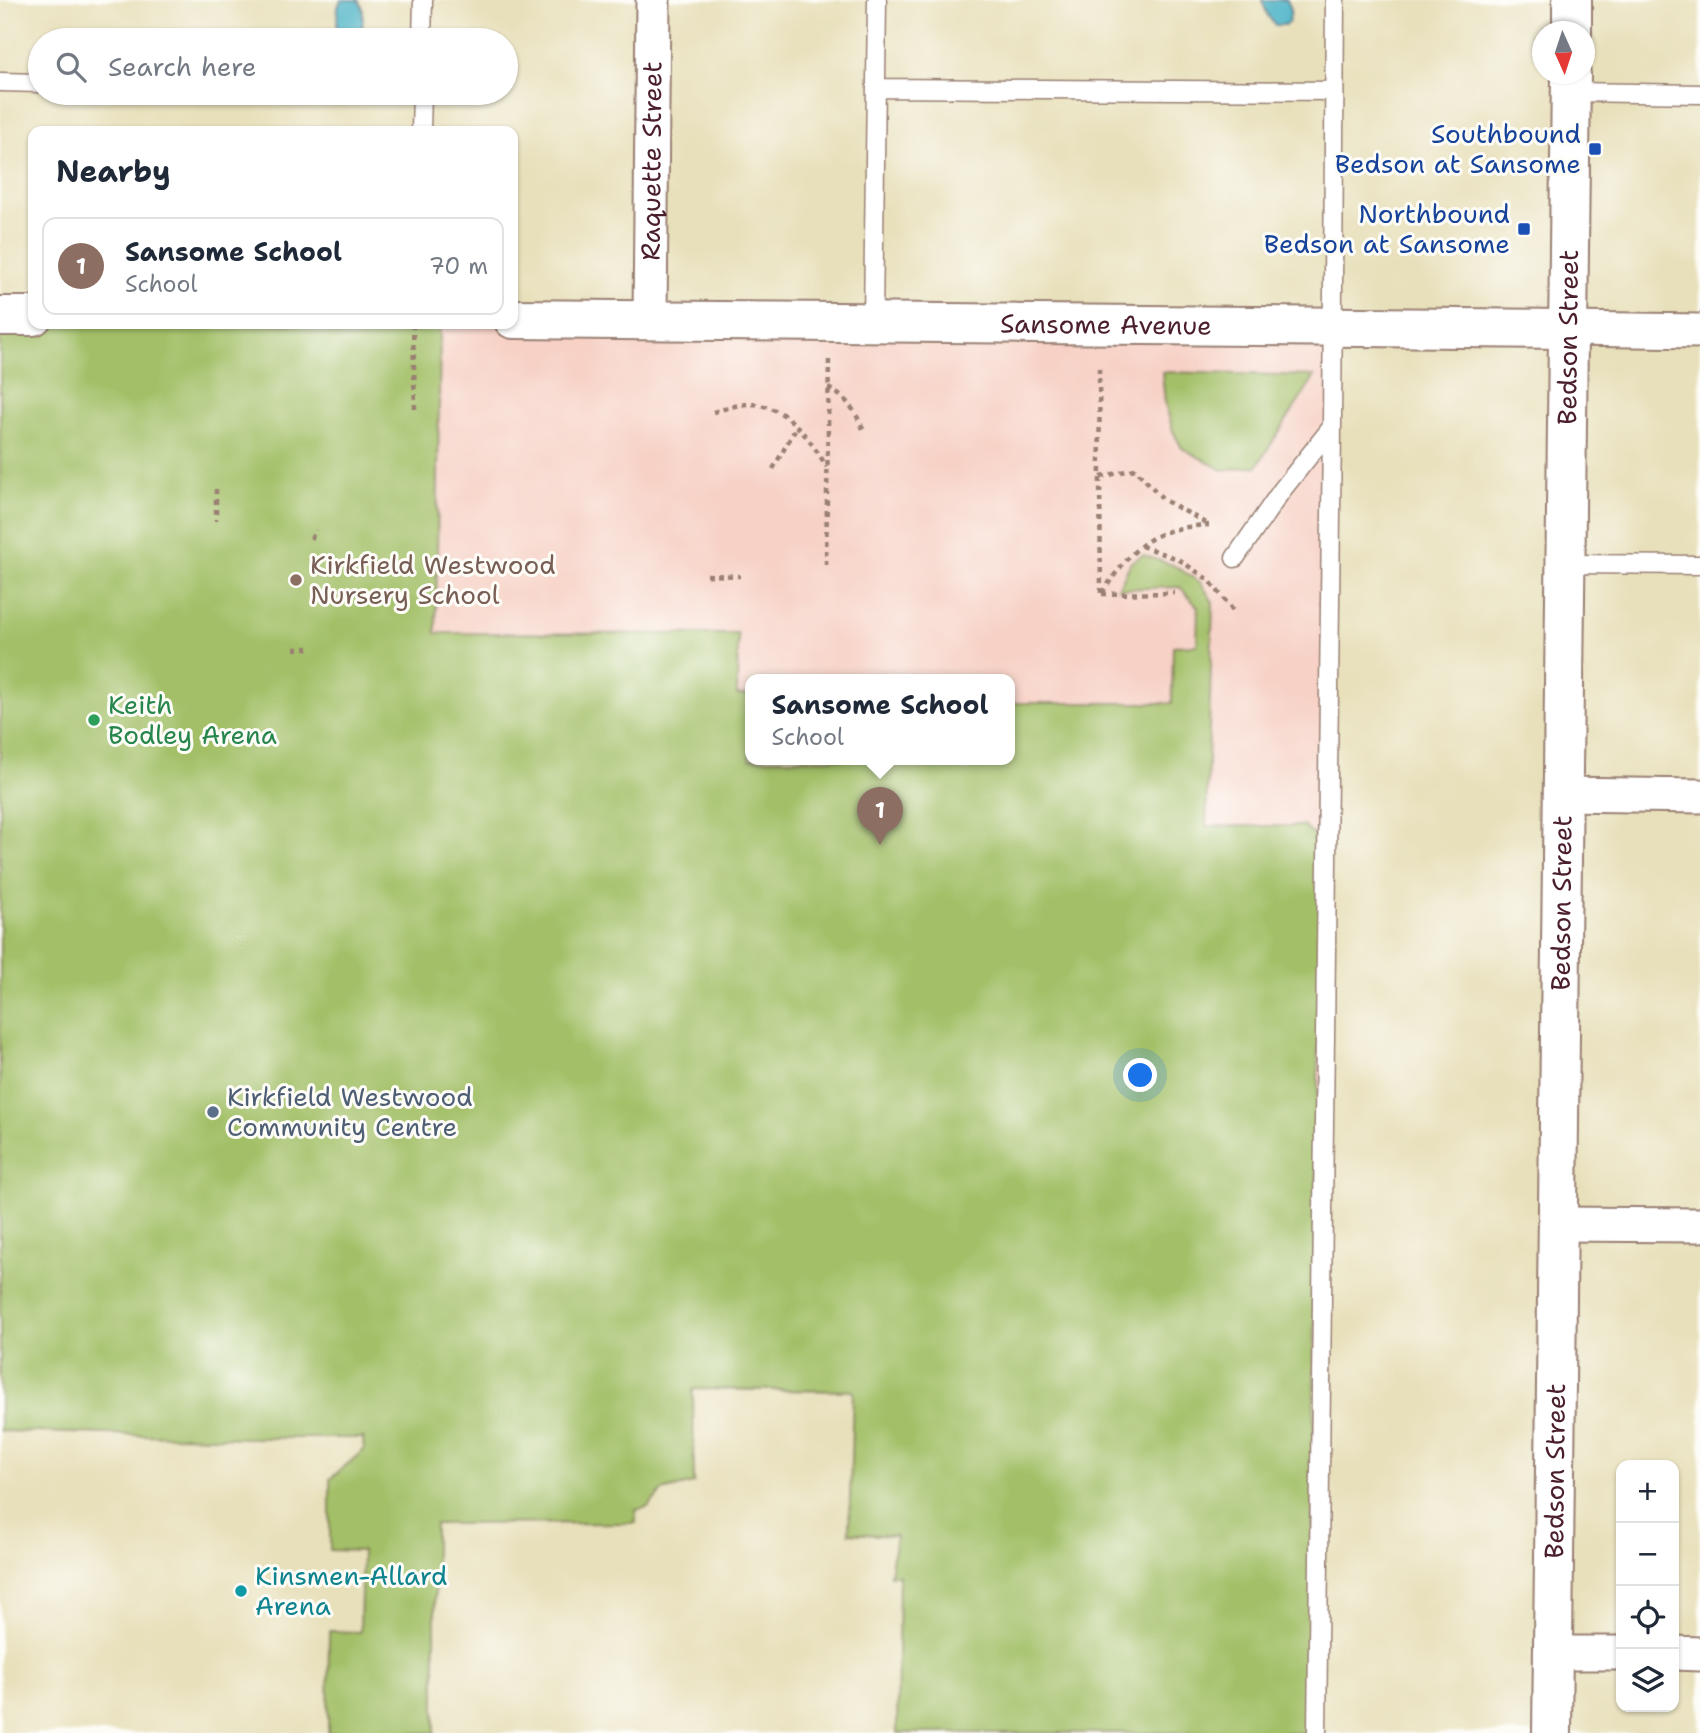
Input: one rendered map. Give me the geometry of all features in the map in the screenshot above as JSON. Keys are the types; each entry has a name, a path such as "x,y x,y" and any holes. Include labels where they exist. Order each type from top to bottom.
{"street":[{"name":"Raquette Street","path":"650,320 653,0"},
{"path":"1572,0 1572,21"},
{"name":"Bedson Street","path":"1552,1733 1571,84"},
{"path":"0,316 28,316"},
{"name":"Sansome Avenue","path":"518,319 1700,331"},
{"path":"1563,794 1700,796"},
{"path":"1558,1224 1700,1225"},
{"path":"1553,1653 1616,1653"},
{"path":"1679,1653 1700,1654"}],"lane":[{"path":"422,28 423,0"},
{"path":"873,323 877,0"},
{"path":"1317,1733 1335,0"},
{"path":"0,82 28,83"},
{"path":"1583,84 1700,94"},
{"path":"876,88 1334,91"},
{"path":"421,126 422,105"},
{"path":"1235,558 1282,490 1332,428"},
{"path":"1564,564 1700,565"}],"path":[{"path":"826,565 829,323"},
{"path":"413,329 415,410"},
{"path":"1099,368 1101,594"},
{"path":"828,388 840,394 855,411 863,429"},
{"path":"713,412 747,404 764,405 797,426 827,467"},
{"path":"773,469 797,426"},
{"path":"1101,477 1135,469 1164,500 1209,525 1181,526 1154,536 1121,566 1101,594"},
{"path":"216,489 216,522"},
{"path":"311,539 316,530"},
{"path":"1141,546 1178,559 1209,580 1235,613"},
{"path":"707,575 740,576"},
{"path":"1101,594 1174,593"},
{"path":"294,649 309,649 309,644"}],"shaded area":[{"path":"518,324 1333,328 1321,1374 433,851 440,329 518,329"}],"green space":[{"path":"0,316 28,323 28,329 440,329 436,633 738,634 737,695 745,695 745,765 1015,765 1015,703 1172,703 1173,646 1197,645 1198,607 1180,587 1118,589 1131,562 1143,555 1173,565 1201,583 1213,602 1206,826 1303,826 1321,841 1310,1733 897,1733 899,1575 890,1575 896,1536 849,1533 853,1391 693,1389 694,1483 662,1491 648,1507 636,1510 636,1523 435,1524 435,1733 328,1733 329,1631 360,1632 362,1551 330,1550 330,1479 364,1450 363,1438 248,1438 0,1431"},
{"path":"1162,372 1315,376 1257,466 1222,470 1182,448 1173,431 1165,403"}],"water":[{"path":"341,0 358,0 363,8 362,28 337,28"},
{"path":"1262,0 1287,0 1291,9 1289,22 1275,25"}],"place":[{"name":"Southbound Bedson at Sansome","path":"1595,149"},
{"name":"Northbound Bedson at Sansome","path":"1524,229"},
{"name":"Kirkfield Westwood Nursery School","path":"296,580"},
{"name":"Keith Bodley Arena","path":"94,720"},
{"name":"Sansome School","path":"880,845"},
{"name":"Kirkfield Westwood Community Centre","path":"213,1112"},
{"name":"Kinsmen-Allard Arena","path":"241,1591"}]}
